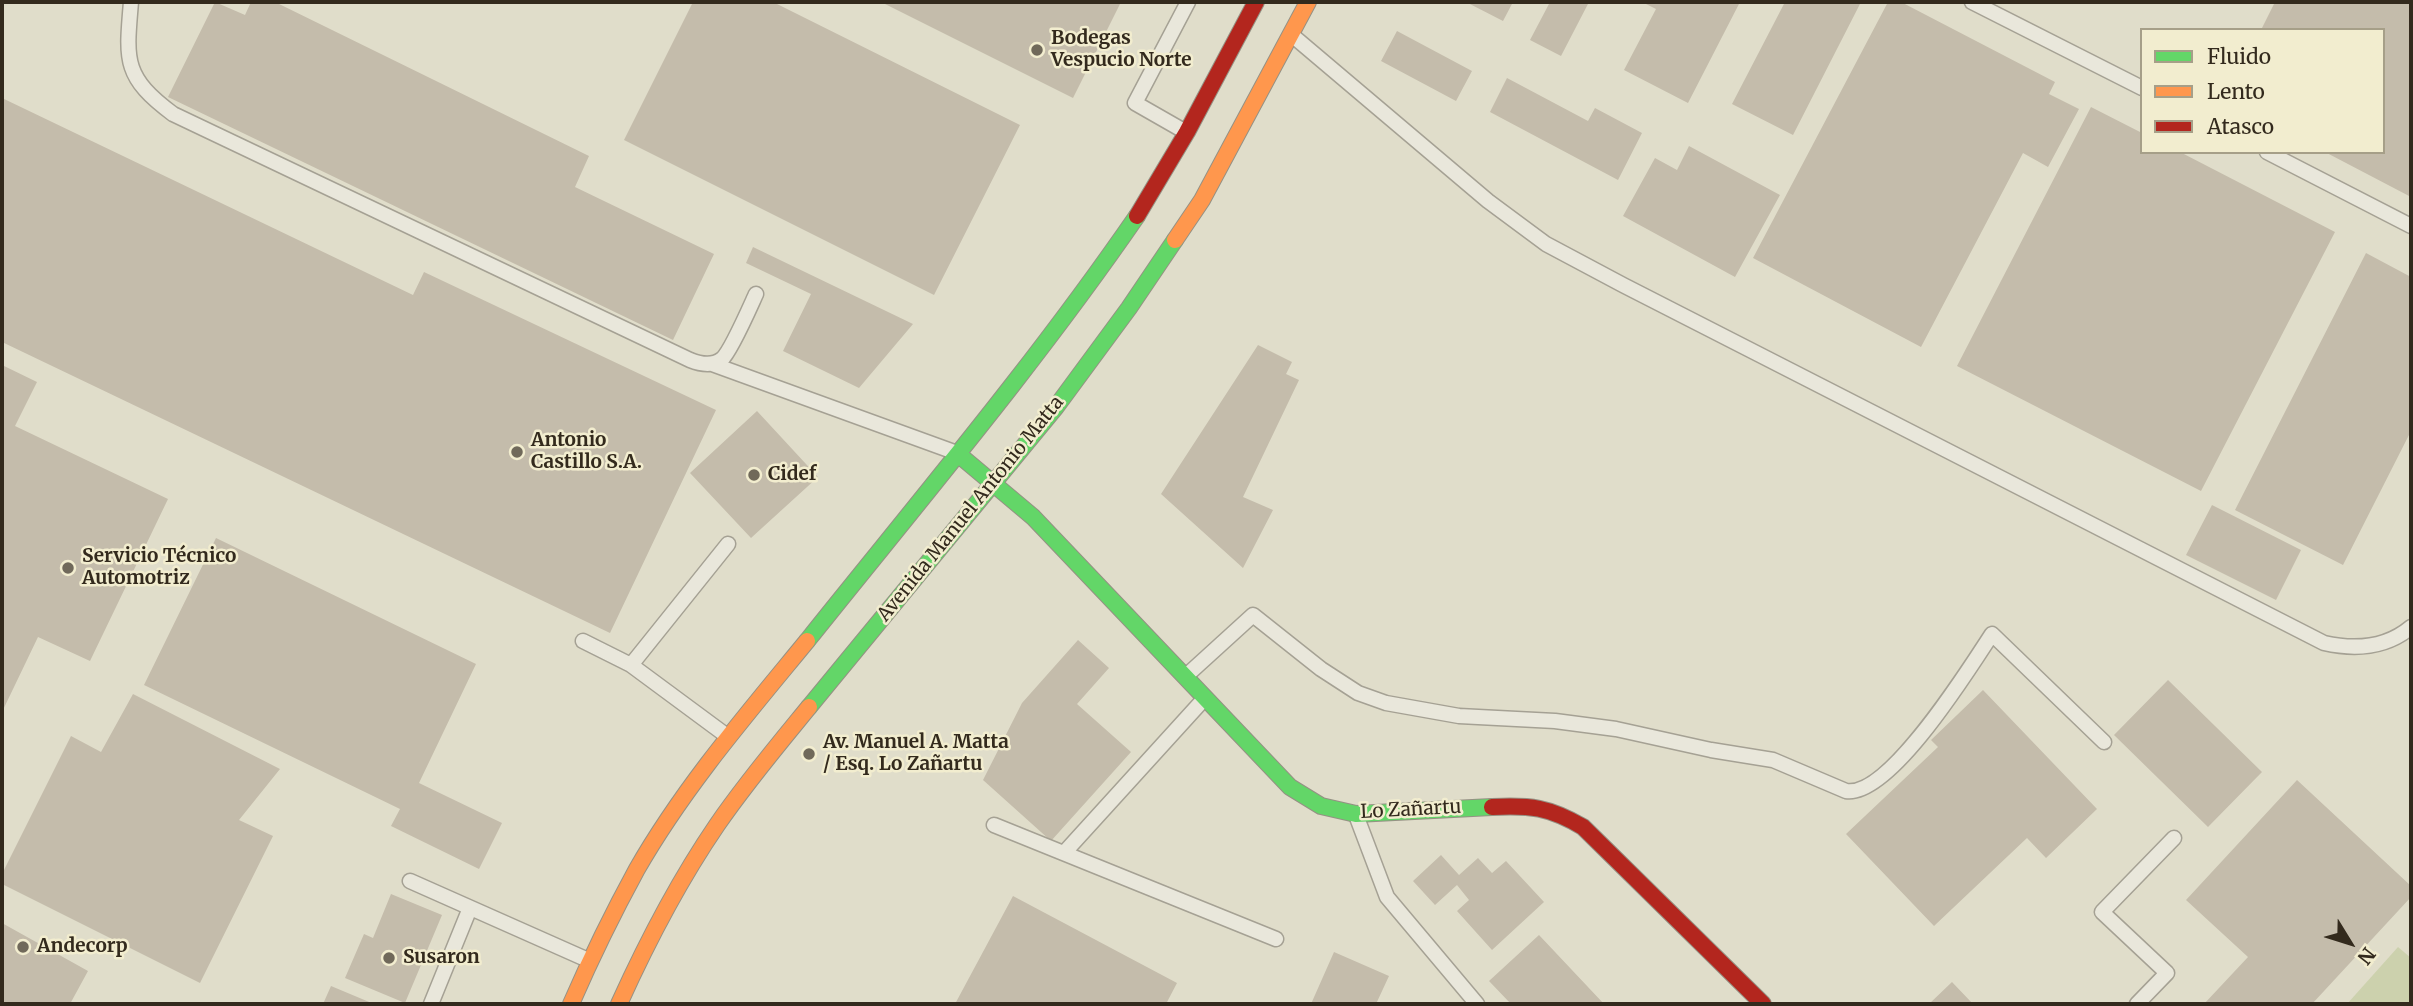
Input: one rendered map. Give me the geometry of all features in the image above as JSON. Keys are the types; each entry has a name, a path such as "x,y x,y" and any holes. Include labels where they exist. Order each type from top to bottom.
{"main road":[{"path":"570,1004 638,868 682,800 729,737 1019,378 1092,281 1140,211 1187,132 1256,2"},
{"name":"Avenida Manuel Antonio Matta","path":"619,1004 651,933 721,816 1056,407 1129,308 1202,200 1308,2"},
{"name":"Lo Zañartu","path":"958,454 1033,517 1290,787 1321,806 1356,814 1525,805 1564,815 1583,827 1763,1004"}],"lane":[{"path":"131,2 129,59 134,76 148,95 173,114 690,360 702,365 712,364 723,358 756,294"},
{"path":"1187,132 1135,103 1188,2"},
{"path":"1972,2 2140,87"},
{"path":"1292,36 1488,201 1546,244 1623,285 2324,643 2345,648 2367,647 2388,641 2411,626"},
{"path":"2271,154 2411,226"},
{"path":"712,364 958,454"},
{"path":"631,664 728,544"},
{"path":"1185,677 1253,615 1358,693 1386,703 1459,716 1555,720 1616,729 1773,761 1854,792 1867,787 1897,763 1948,701 1992,635 2104,742"},
{"path":"583,641 631,664 729,737"},
{"path":"1064,853 1205,698"},
{"path":"1356,814 1387,897 1477,1004"},
{"path":"994,825 1276,939"},
{"path":"2137,1004 2167,973 2102,912 2174,838"},
{"path":"410,881 590,961"},
{"path":"431,1004 470,908"}],"green space":[{"path":"2398,947 2411,958 2411,1004 2347,1004"}],"building":[{"path":"215,2 245,15 251,2 275,2 589,156 575,187 714,254 673,340 168,97"},
{"path":"693,2 773,2 1020,125 934,295 624,140"},
{"name":"Bodegas Vespucio Norte","path":"881,2 1121,2 1073,98"},
{"path":"1466,2 1513,2 1503,21"},
{"path":"1550,2 1589,2 1561,56 1530,40"},
{"path":"1642,2 1740,2 1688,103 1624,70 1656,9"},
{"path":"1785,2 1861,2 1793,135 1732,104"},
{"path":"1888,2 1901,2 2055,82 2049,94 2079,109 2048,167 2023,153 1921,347 1753,258"},
{"path":"2275,2 2411,2 2411,197 2329,154 2385,154 2385,28 2262,28"},
{"path":"1397,31 1472,71 1456,101 1381,61"},
{"path":"1507,78 1588,121 1595,108 1642,133 1618,180 1490,112"},
{"path":"2,98 413,295 424,272 716,410 610,633 2,342"},
{"path":"2091,107 2140,132 2140,154 2184,154 2335,232 2201,491 1957,366"},
{"path":"1689,146 1780,195 1735,277 1623,216 1655,158 1677,170"},
{"path":"753,247 913,324 859,388 783,351 811,294 746,263"},
{"path":"2366,253 2411,277 2411,431 2343,565 2235,510"},
{"path":"1258,345 1292,362 1286,374 1299,380 1243,497 1273,510 1243,568 1161,494"},
{"name":"Servicio Técnico Automotriz","path":"2,365 37,382 15,426 168,499 90,661 38,637 2,712"},
{"name":"Cidef","path":"757,411 818,477 751,538 690,473"},
{"path":"2212,505 2301,550 2276,600 2186,555"},
{"path":"216,538 476,664 419,783 502,823 479,869 391,826 400,809 144,685"},
{"path":"1078,640 1109,668 1077,704 1131,752 1051,841 983,780 1022,703"},
{"path":"2168,680 2262,772 2208,827 2114,735"},
{"path":"1983,690 2097,809 2046,858 2027,838 1934,926 1846,834 1938,747 1931,740"},
{"path":"133,694 280,769 239,820 273,836 200,983 2,884 2,874 71,736 101,752"},
{"path":"2297,780 2411,886 2411,897 2312,1004 2204,1004 2248,957 2186,900"},
{"path":"1441,855 1459,875 1478,858 1492,873 1506,861 1544,902 1492,950 1457,911 1469,900 1457,885 1435,905 1413,881"},
{"name":"Susaron","path":"391,894 442,915 405,1003 345,978 364,934 373,938"},
{"path":"1013,896 1177,983 1166,1004 955,1004"},
{"name":"Andecorp","path":"2,923 88,971 70,1004 2,1004"},
{"path":"1539,935 1604,1004 1511,1004 1489,981"},
{"path":"1334,952 1389,976 1376,1004 1311,1004"},
{"path":"1952,982 1973,1004 1929,1004"},
{"path":"331,986 374,1004 323,1004"}],"traffic: fast":[{"path":"807,641 1017,379 1137,216"},
{"path":"809,707 1056,407 1175,240"},
{"path":"958,454 1033,517 1290,787 1321,806 1356,814 1492,807"}],"traffic: slow":[{"path":"1175,240 1202,200 1308,2"},
{"path":"571,1004 619,902 655,839 717,752 807,641"},
{"path":"619,1004 689,868 739,795 809,707"}],"traffic: jam":[{"path":"1137,216 1187,132 1256,2"},
{"path":"1492,807 1517,806 1549,811 1583,827 1763,1004"}],"place":[{"name":"Bodegas Vespucio Norte","path":"1037,50"},
{"name":"Antonio Castillo S.A.","path":"517,452"},
{"name":"Cidef","path":"754,475"},
{"name":"Servicio Técnico Automotriz","path":"68,568"},
{"name":"Av. Manuel A. Matta / Esq. Lo Zañartu","path":"809,754"},
{"name":"Andecorp","path":"23,947"},
{"name":"Susaron","path":"389,958"}]}
